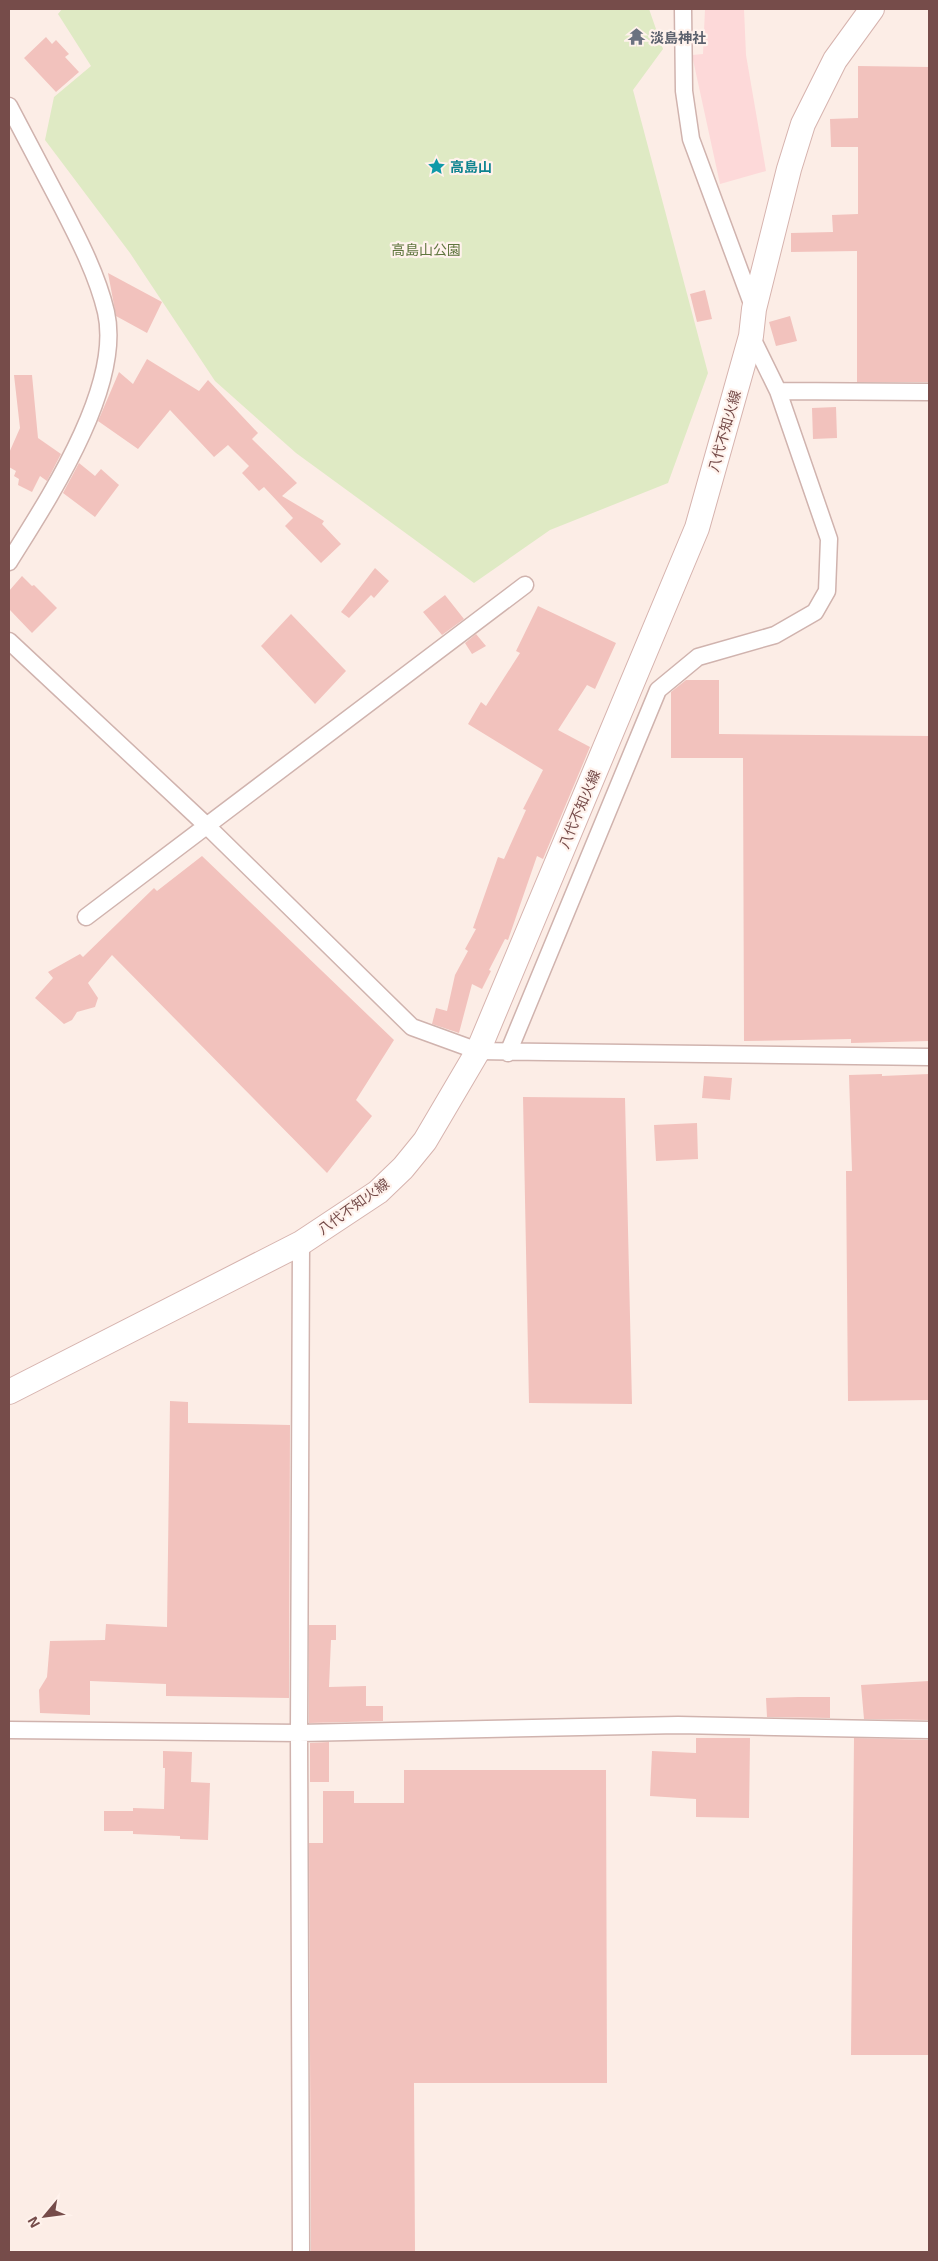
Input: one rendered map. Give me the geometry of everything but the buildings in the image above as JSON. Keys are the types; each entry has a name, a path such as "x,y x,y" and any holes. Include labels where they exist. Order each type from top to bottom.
{"main road":[{"name":"八代不知火線","path":"9,1392 301,1243 378,1192 404,1168 425,1141 478,1051 697,528 750,336 754,309 789,169 803,124 835,60 872,9"}],"street":[{"path":"683,9 684,91 691,139 754,309"},
{"path":"9,106 84,250 106,312 108,334 104,369 91,412 51,495 9,562"},
{"path":"508,1053 596,844 658,690 698,657 775,635 815,612 827,590 829,539 778,390 750,336"},
{"path":"778,390 929,392"},
{"path":"86,917 525,585"},
{"path":"9,641 206,825 412,1027 478,1051 508,1053 929,1057"},
{"path":"301,1243 299,1733 301,2252"},
{"path":"9,1730 299,1733 678,1725 929,1730"}],"shaded area":[{"path":"705,9 744,9 746,55 766,171 720,184 692,55 703,54"}],"green space":[{"name":"高島山公園","path":"62,9 649,9 663,49 633,90 708,373 668,483 550,530 474,583 296,453 215,381 130,253 45,140 54,97 91,66 58,14"}],"place":[{"name":"淡島神社","path":"636,37"},
{"name":"高島山","path":"436,166"}]}
